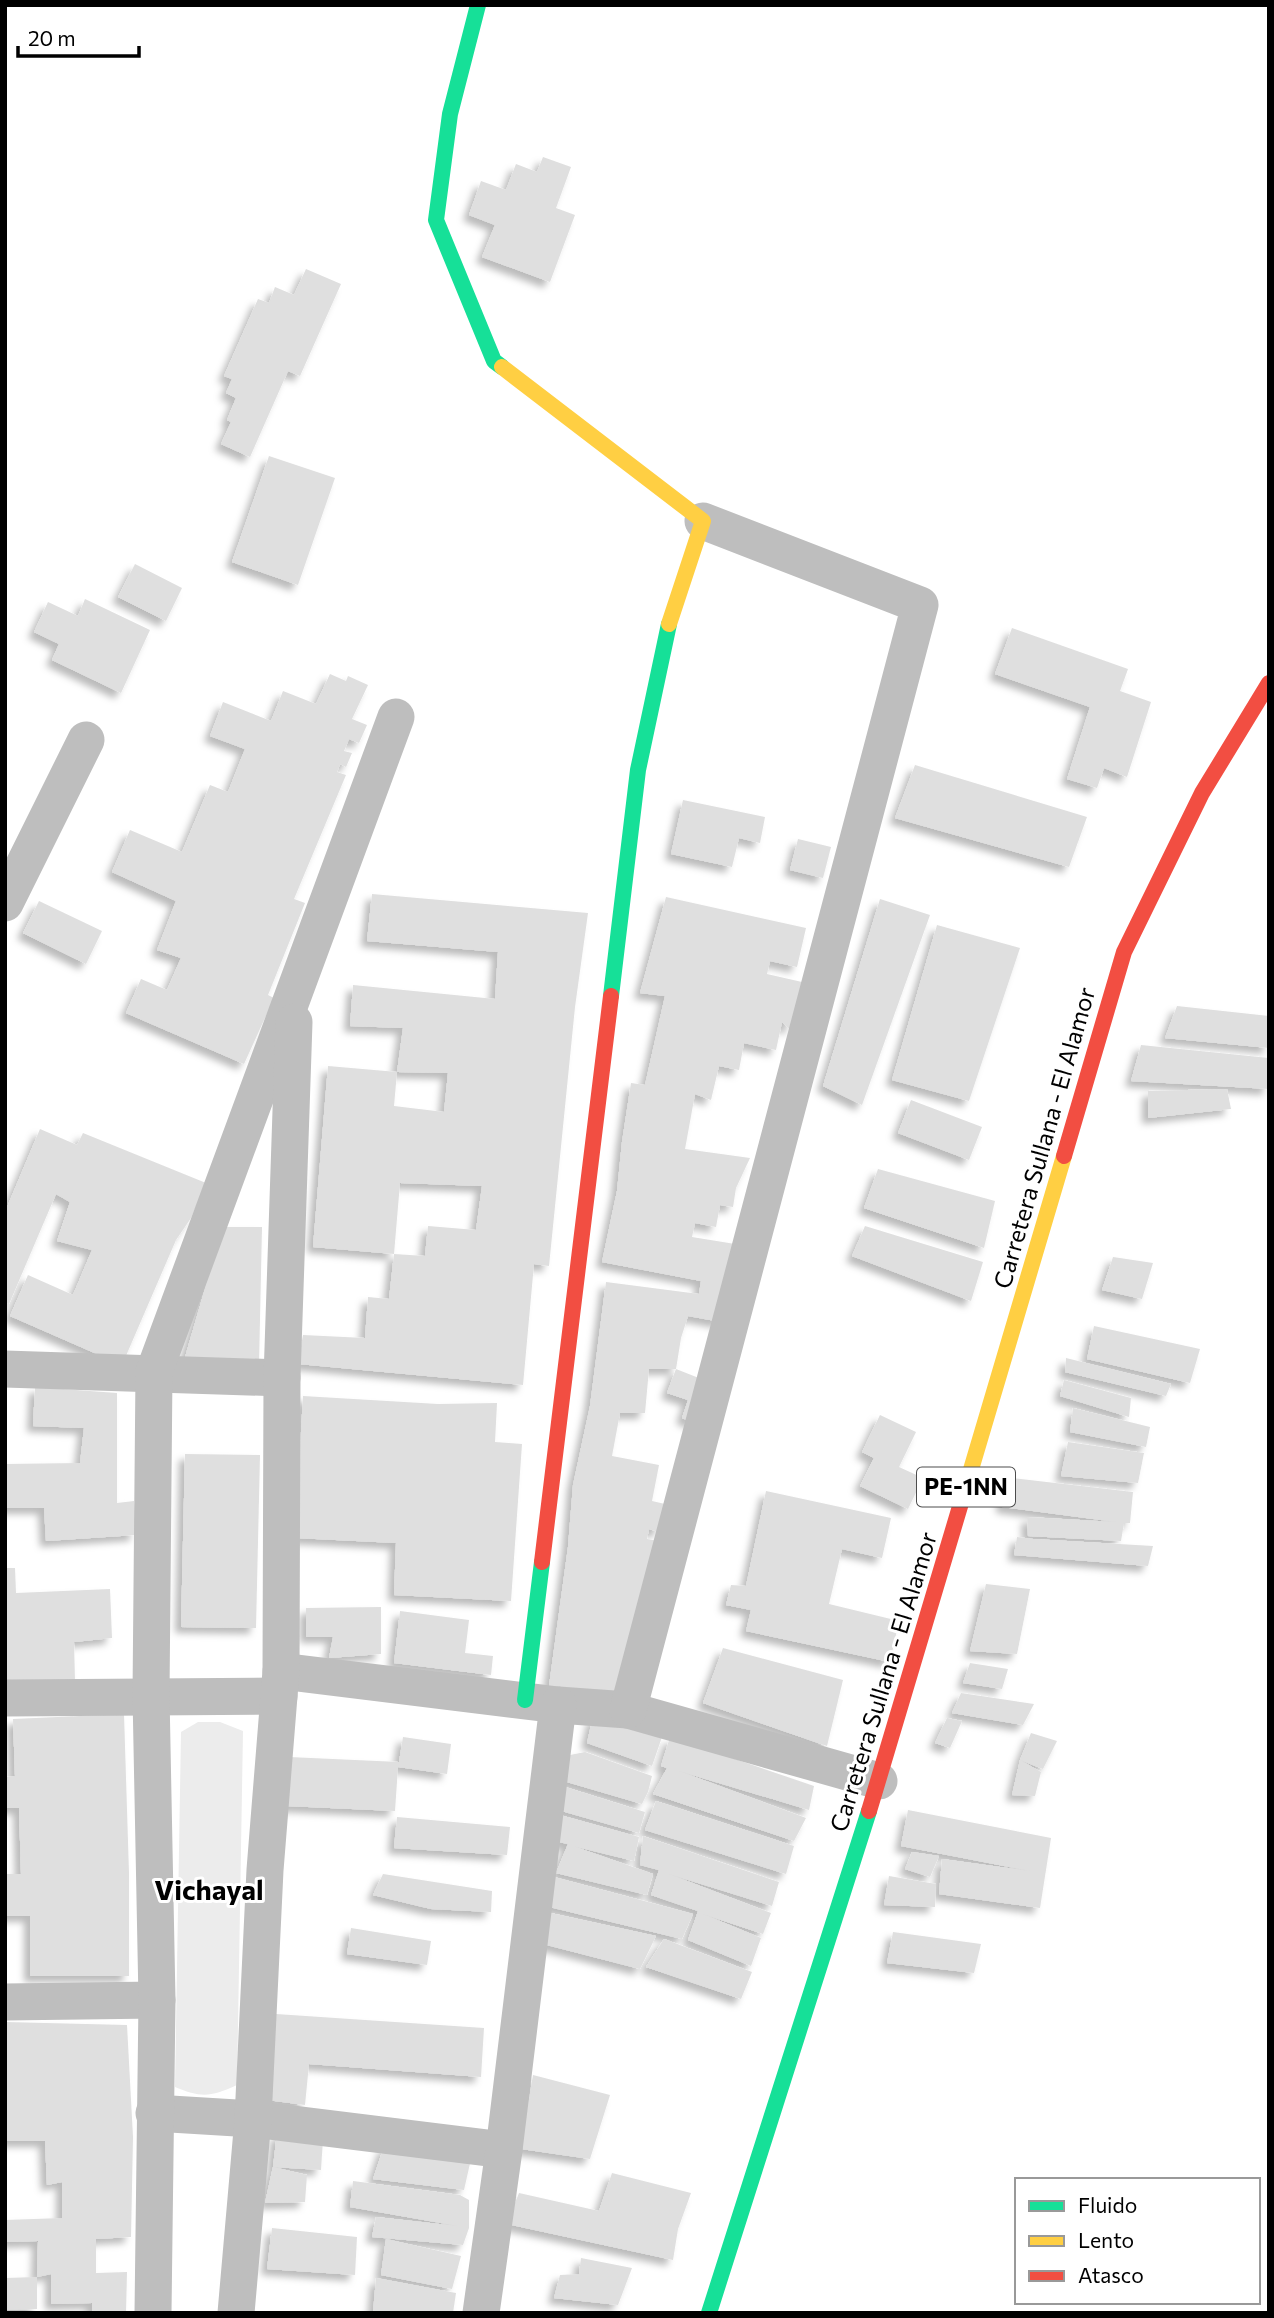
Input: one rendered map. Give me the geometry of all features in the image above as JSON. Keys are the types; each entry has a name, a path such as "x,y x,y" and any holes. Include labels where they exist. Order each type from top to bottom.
{"main road":[{"path":"478,5 450,114 436,220 494,361 703,521 664,639 638,771 541,1702"},
{"name":"Carretera Sullana - El Alamor","path":"709,2313 879,1781 1124,952 1202,793 1269,682"}],"street":[{"path":"628,1710 920,605 703,521"},
{"path":"153,2313 157,2000 151,1695 154,1373 396,717"},
{"path":"5,903 86,740"},
{"path":"236,2313 253,2119 265,1870 280,1683 282,1378 296,989"},
{"path":"5,1369 282,1378"},
{"path":"5,1698 151,1695 280,1683 628,1710 879,1781"},
{"path":"481,2313 504,2150 541,1702"},
{"path":"5,2002 157,2000"},
{"path":"154,2113 253,2119 504,2150"}],"shaded area":[{"path":"198,1722 220,1722 243,1731 237,2085 206,2095 175,2087 181,1732"}],"building":[{"path":"543,157 571,167 556,208 575,215 550,282 482,257 495,225 469,215 481,181 506,190 516,164 537,172"},
{"path":"306,269 341,284 300,376 288,371 250,457 221,444 231,422 227,420 236,398 226,393 232,379 224,376 258,299 269,303 275,287 294,295"},
{"path":"269,456 335,478 298,585 232,562"},
{"path":"135,564 182,588 166,621 118,597"},
{"path":"85,599 150,630 121,693 52,660 59,644 34,632 48,602 78,616"},
{"path":"1012,628 1128,669 1120,691 1151,702 1127,777 1104,768 1097,788 1067,779 1090,707 995,674"},
{"path":"330,674 346,681 348,676 368,685 352,719 367,725 359,743 349,739 344,751 352,753 346,767 340,764 337,772 346,775 294,899 305,903 268,995 274,998 244,1064 126,1013 141,979 167,990 181,958 157,950 176,901 112,872 130,830 182,852 210,785 228,792 245,749 210,736 223,702 271,721 283,691 316,704"},
{"path":"915,765 1087,817 1069,867 895,818"},
{"path":"683,800 765,817 760,843 739,838 732,867 671,854"},
{"path":"798,839 831,847 823,878 790,870"},
{"path":"372,894 588,913 575,1007 549,1266 534,1264 523,1385 298,1364 303,1335 365,1338 368,1297 389,1299 394,1254 313,1247 328,1066 397,1072 403,1028 350,1026 353,985 495,999 498,952 367,941","holes":["397,1072 448,1073 444,1112 394,1106","400,1183 482,1186 476,1230 428,1226 425,1256 394,1254"]},
{"path":"666,897 806,928 797,967 770,961 767,974 802,982 790,1030 782,1022 776,1050 744,1043 739,1070 719,1066 711,1100 695,1094 685,1149 750,1158 736,1188 733,1207 720,1205 716,1227 695,1223 692,1237 735,1244 721,1322 688,1316 676,1369 649,1369 645,1413 620,1413 612,1456 659,1465 652,1501 665,1504 659,1532 649,1529 647,1539 659,1541 619,1696 549,1686 568,1547 573,1485 590,1406 606,1282 699,1294 701,1281 602,1262 617,1191 631,1083 645,1085 665,996 640,993"},
{"path":"880,899 930,915 862,1105 823,1086"},
{"path":"39,901 102,931 86,964 23,933"},
{"path":"937,925 1020,948 969,1101 892,1080"},
{"path":"1177,1006 1269,1016 1269,1048 1165,1038"},
{"path":"1141,1045 1269,1058 1269,1089 1131,1081"},
{"path":"1227,1089 1231,1109 1148,1118 1148,1091"},
{"path":"911,1100 982,1127 969,1160 898,1133"},
{"path":"40,1129 77,1145 83,1133 206,1183 191,1218 176,1240 122,1365 10,1316 28,1275 73,1295 92,1250 57,1241 70,1202 56,1194 9,1304 5,1303 5,1212"},
{"path":"878,1169 995,1201 984,1248 864,1208"},
{"path":"865,1226 983,1262 971,1301 852,1256"},
{"path":"223,1227 262,1227 259,1365 183,1364"},
{"path":"1113,1257 1153,1263 1142,1299 1102,1290"},
{"path":"1094,1326 1200,1349 1190,1383 1087,1359"},
{"path":"1066,1358 1171,1384 1166,1396 1065,1372"},
{"path":"676,1369 709,1382 694,1423 682,1418 688,1400 667,1393"},
{"path":"1064,1380 1131,1398 1129,1417 1060,1396"},
{"path":"35,1387 117,1393 117,1503 134,1501 136,1535 46,1541 44,1508 5,1508 5,1464 80,1463 84,1428 33,1426"},
{"path":"303,1396 438,1404 497,1403 495,1442 522,1444 511,1601 394,1595 396,1543 295,1538"},
{"path":"1073,1408 1150,1427 1146,1447 1070,1432"},
{"path":"880,1415 916,1432 899,1467 923,1478 908,1509 860,1486 874,1458 862,1452"},
{"path":"1068,1442 1144,1453 1138,1483 1061,1476"},
{"path":"185,1454 260,1455 256,1628 181,1627"},
{"path":"1003,1477 1133,1492 1130,1523 1124,1523 1121,1541 1028,1536 1027,1517 1116,1522 1002,1507"},
{"path":"766,1491 891,1518 882,1558 842,1549 829,1604 899,1621 890,1662 746,1631 751,1610 726,1605 731,1585 746,1586"},
{"path":"1017,1537 1153,1546 1148,1566 1014,1555"},
{"path":"5,1568 15,1568 16,1593 110,1589 112,1638 74,1642 75,1681 5,1682"},
{"path":"986,1584 1030,1589 1017,1654 970,1651"},
{"path":"381,1607 381,1654 329,1658 333,1637 306,1637 306,1608"},
{"path":"400,1611 469,1620 465,1653 493,1656 491,1675 394,1663"},
{"path":"723,1648 843,1680 827,1746 703,1703"},
{"path":"970,1663 1008,1669 1002,1689 963,1683"},
{"path":"961,1693 1034,1704 1023,1725 952,1713"},
{"path":"124,1714 129,1976 30,1976 30,1916 5,1916 5,1874 21,1874 19,1808 5,1808 5,1777 15,1776 13,1719"},
{"path":"593,1716 663,1734 652,1766 587,1743"},
{"path":"947,1718 962,1721 950,1748 935,1743"},
{"path":"1031,1733 1057,1741 1043,1769 1020,1760"},
{"path":"403,1737 451,1744 447,1774 398,1767 395,1811 286,1806 289,1757 399,1762"},
{"path":"670,1737 814,1786 809,1810 679,1771 806,1818 794,1841 653,1794 667,1768 661,1766"},
{"path":"585,1752 652,1776 642,1804 560,1780 565,1756"},
{"path":"1020,1760 1041,1772 1035,1796 1012,1795"},
{"path":"562,1786 645,1812 639,1833 558,1810"},
{"path":"656,1801 794,1846 786,1874 645,1830"},
{"path":"908,1810 1051,1838 1040,1908 939,1894 942,1859 1030,1871 901,1846"},
{"path":"560,1815 639,1837 634,1861 573,1846 653,1874 647,1895 556,1873 568,1844 554,1841"},
{"path":"397,1817 510,1827 507,1855 394,1848"},
{"path":"643,1836 779,1882 772,1906 669,1874 771,1913 763,1934 703,1914 761,1938 751,1966 688,1940 698,1911 651,1895 659,1870 640,1865"},
{"path":"912,1852 939,1856 930,1877 905,1869"},
{"path":"383,1874 492,1891 491,1912 431,1909 373,1895"},
{"path":"889,1876 936,1884 935,1907 884,1905"},
{"path":"554,1877 693,1914 682,1939 541,1905"},
{"path":"546,1912 656,1936 640,1969 539,1943"},
{"path":"351,1928 431,1941 427,1965 347,1954"},
{"path":"893,1932 981,1944 974,1973 887,1963"},
{"path":"664,1939 752,1972 741,1999 646,1967"},
{"path":"276,2014 484,2028 481,2077 309,2064 305,2105 267,2100"},
{"path":"5,2022 127,2025 133,2137 131,2237 96,2239 96,2273 127,2272 126,2313 92,2313 92,2303 51,2304 51,2274 37,2277 38,2241 5,2242 5,2220 62,2218 62,2182 47,2185 45,2141 5,2141"},
{"path":"533,2075 610,2095 590,2159 521,2149"},
{"path":"277,2133 323,2139 321,2170 273,2167"},
{"path":"384,2146 471,2159 464,2190 373,2179"},
{"path":"273,2167 307,2175 305,2202 265,2203"},
{"path":"612,2173 691,2193 678,2229 673,2260 507,2224 519,2193 599,2211"},
{"path":"353,2181 460,2195 469,2200 469,2228 463,2245 372,2237 376,2217 458,2226 350,2207"},
{"path":"272,2228 357,2237 355,2275 267,2269"},
{"path":"386,2239 461,2256 452,2289 381,2275"},
{"path":"581,2258 632,2268 618,2305 554,2298 560,2275 579,2274"},
{"path":"37,2277 37,2309 5,2310 5,2278"},
{"path":"376,2278 456,2293 453,2313 373,2313"}],"traffic: fast":[{"path":"478,5 450,114 436,220 494,361 502,367"},
{"path":"611,996 638,770 669,624"},
{"path":"525,1700 542,1562"},
{"path":"709,2313 869,1811"}],"traffic: slow":[{"path":"502,367 703,521 669,624"},
{"path":"967,1483 1064,1156"}],"traffic: jam":[{"path":"1064,1156 1124,952 1202,793 1269,683"},
{"path":"542,1562 611,996"},
{"path":"869,1811 967,1483"}],"district":[{"name":"Vichayal","path":"209,1890"}]}
